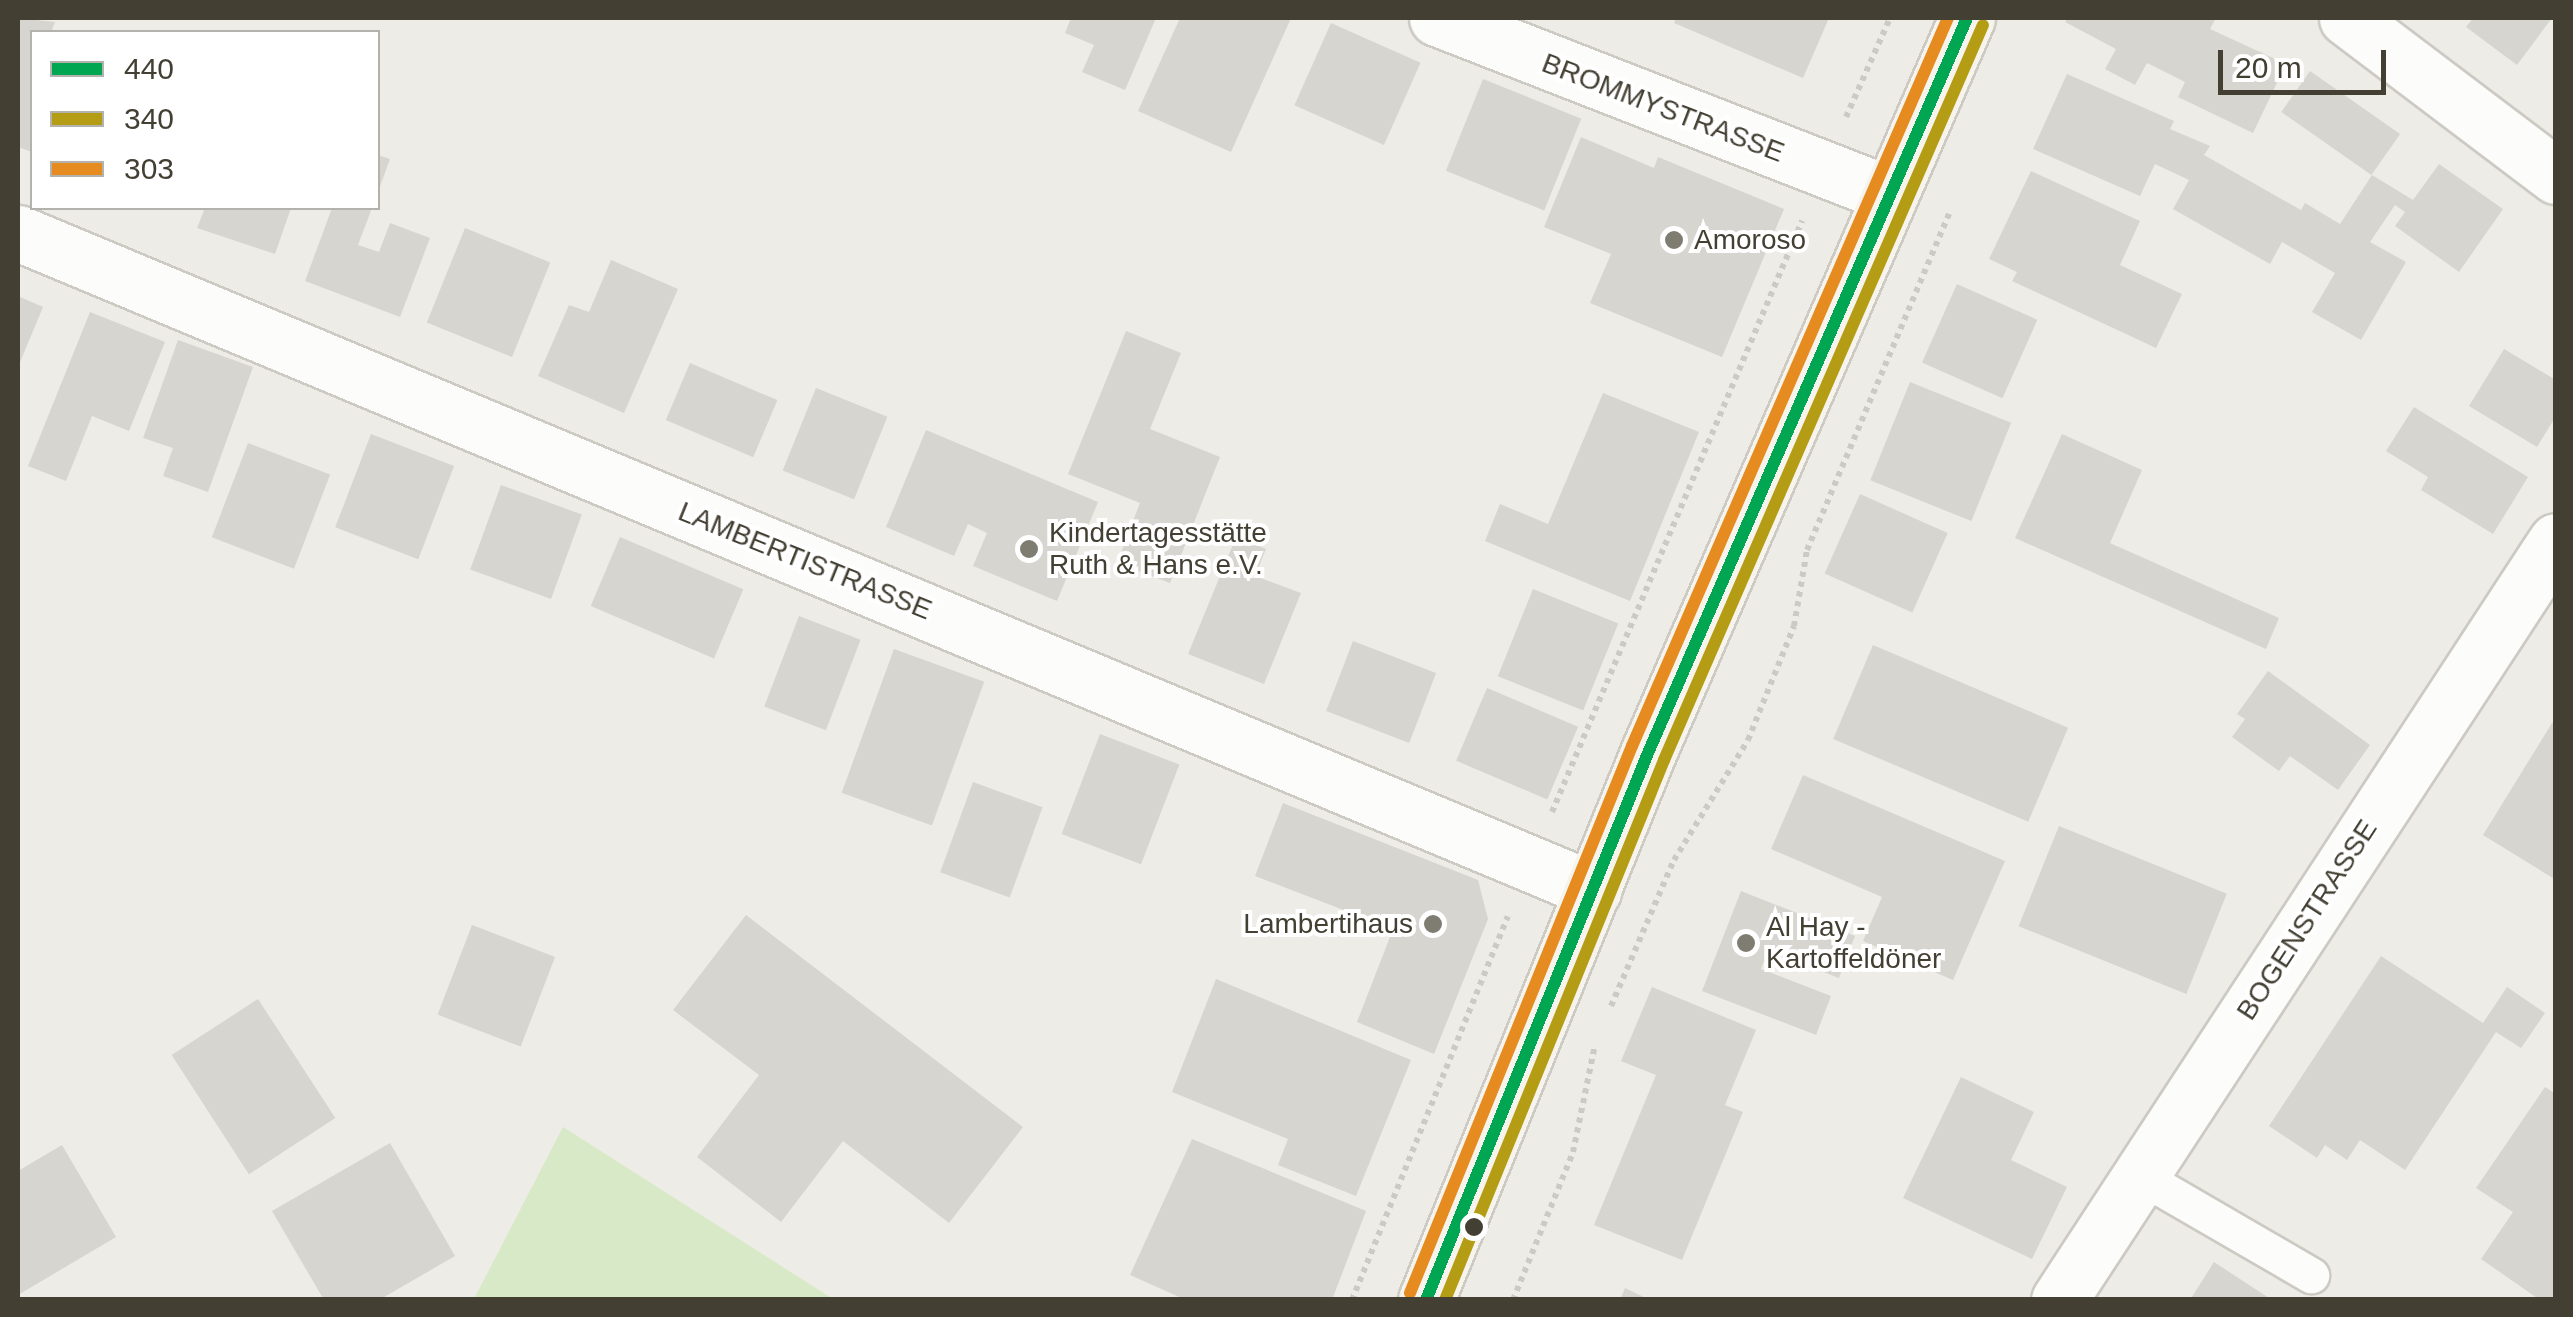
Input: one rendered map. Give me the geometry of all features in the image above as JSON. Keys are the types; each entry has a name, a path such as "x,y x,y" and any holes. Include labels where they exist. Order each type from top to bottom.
{"street":[{"name":"BROMMYSTRASSE","path":"1436,18 1890,195"},
{"path":"1426,1300 1592,890 1967,18"},
{"path":"2347,18 2556,176"},
{"name":"LAMBERTISTRASSE","path":"18,233 1592,890"},
{"name":"BOGENSTRASSE","path":"2059,1300 2556,541"}],"lane":[{"path":"2140,1176 2311,1275"}],"path":[{"path":"1352,1300 1530,862 1890,18"},
{"path":"1609,1011 1674,860 1748,740 1794,626 1807,550 1954,200"},
{"path":"1513,1300 1574,1152 1602,1028"}],"green space":[{"path":"563,1127 833,1299 474,1299"}],"building":[{"path":"18,18 55,22 52,30 30,30 30,151 18,147"},
{"path":"1071,18 1156,18 1125,90 1082,72 1094,45 1065,33"},
{"path":"1180,18 1291,18 1231,152 1138,111"},
{"path":"1676,18 1829,18 1803,78 1674,23"},
{"path":"2068,18 2216,18 2210,29 2286,64 2253,133 2178,97 2185,82 2147,63 2135,85 2105,69 2116,49 2065,22"},
{"path":"2473,18 2552,18 2517,65 2466,27"},
{"path":"1331,23 1421,63 1384,145 1294,105"},
{"path":"2310,71 2400,134 2371,175 2281,112"},
{"path":"2067,74 2174,121 2170,129 2210,146 2204,155 2301,210 2305,203 2340,224 2372,175 2413,200 2439,164 2503,209 2459,272 2395,226 2405,212 2395,205 2370,242 2406,262 2361,340 2312,312 2335,273 2282,242 2270,264 2173,209 2189,180 2155,164 2140,196 2033,149"},
{"path":"1483,79 1581,119 1544,210 1446,171"},
{"name":"Amoroso","path":"1581,137 1654,168 1658,157 1784,209 1722,357 1590,303 1611,254 1544,227"},
{"path":"380,156 390,159 380,186"},
{"path":"2031,171 2140,221 2120,265 2182,294 2156,348 2012,281 2017,272 1989,259"},
{"path":"204,210 290,210 275,254 197,228"},
{"path":"331,210 371,210 358,245 379,252 390,223 430,238 400,317 305,281"},
{"path":"465,228 550,262 512,357 427,323"},
{"path":"611,260 678,289 624,413 538,376 569,305 589,312"},
{"path":"1957,284 2037,320 2002,398 1922,363"},
{"path":"18,296 43,307 18,367"},
{"path":"90,312 165,342 129,431 92,416 66,481 28,466"},
{"path":"1126,331 1181,353 1150,429 1220,457 1170,583 1117,563 1140,503 1068,474"},
{"path":"178,340 253,367 208,492 163,476 173,448 143,438"},
{"path":"2504,349 2556,380 2556,416 2537,447 2469,406"},
{"path":"690,363 777,400 753,457 666,420"},
{"path":"1910,382 2011,423 1971,521 1870,480"},
{"path":"816,388 887,417 854,499 783,471"},
{"path":"1603,393 1699,432 1630,601 1485,541 1500,504 1548,524"},
{"path":"2414,407 2528,477 2493,534 2421,490 2428,477 2386,451"},
{"path":"926,430 1098,502 1057,601 973,566 987,533 968,524 954,556 886,527"},
{"path":"371,434 454,466 418,559 335,527"},
{"path":"2062,434 2142,470 2110,543 2279,618 2266,649 2015,538"},
{"path":"248,443 330,475 294,569 212,537"},
{"path":"501,485 582,514 551,599 470,570"},
{"path":"1860,494 1948,533 1912,613 1825,573"},
{"path":"620,537 743,589 714,658 591,606"},
{"path":"1236,537 1266,549 1255,576 1301,593 1264,684 1188,654"},
{"path":"1533,589 1618,623 1583,711 1498,676"},
{"path":"799,616 861,640 826,730 764,707"},
{"path":"1353,641 1436,673 1409,743 1326,711"},
{"path":"1873,645 2068,728 2028,822 1833,739"},
{"path":"894,649 984,682 932,826 842,793"},
{"path":"2268,671 2370,745 2338,790 2290,756 2279,771 2232,737 2245,719 2237,714"},
{"path":"1487,688 1578,727 1547,799 1456,761"},
{"path":"2552,723 2556,725 2556,880 2483,835"},
{"path":"1100,734 1179,764 1141,864 1062,834"},
{"path":"1803,775 2005,861 1953,980 1863,941 1882,897 1771,849"},
{"path":"973,782 1043,807 1010,898 940,872"},
{"name":"Lambertihaus","path":"1283,803 1478,880 1488,919 1434,1054 1357,1022 1393,929 1255,876"},
{"path":"2059,826 2227,894 2186,994 2019,926"},
{"path":"1741,891 1855,936 1839,978 1768,951 1761,969 1831,996 1816,1035 1702,991"},
{"path":"746,915 1023,1127 949,1223 843,1141 781,1222 697,1157 759,1075 673,1010"},
{"path":"472,925 555,957 521,1047 438,1015"},
{"path":"2381,956 2483,1023 2507,987 2545,1013 2521,1048 2496,1032 2405,1170 2360,1140 2347,1160 2325,1145 2317,1158 2269,1126"},
{"path":"1216,979 1411,1060 1356,1196 1278,1165 1288,1139 1172,1092"},
{"path":"1652,987 1756,1030 1725,1105 1743,1112 1682,1260 1594,1225 1656,1075 1621,1061"},
{"path":"258,999 335,1118 249,1174 172,1055"},
{"path":"1961,1077 2034,1112 2011,1160 2067,1187 2032,1259 1903,1198"},
{"path":"2545,1087 2556,1094 2556,1300 2540,1300 2481,1259 2513,1212 2476,1188"},
{"path":"1192,1139 1366,1211 1332,1300 1186,1300 1130,1275"},
{"path":"390,1143 455,1256 379,1300 324,1300 272,1211"},
{"path":"62,1145 116,1237 18,1295 18,1171"},
{"path":"2214,1262 2272,1300 2190,1300"},
{"path":"1625,1288 1650,1300 1620,1300"}],"transit line":[{"name":"303","path":"1410,1293 1632,746 1948,18"},
{"name":"440","path":"1426,1300 1648,753 1967,18"},
{"name":"340","path":"1445,1300 1664,760 1983,25"}],"place":[{"name":"Amoroso","path":"1674,240"},
{"name":"Kindertagesstätte Ruth & Hans e.V.","path":"1029,549"},
{"name":"Lambertihaus","path":"1433,924"},
{"name":"Al Hay - Kartoffeldöner","path":"1746,943"}]}
